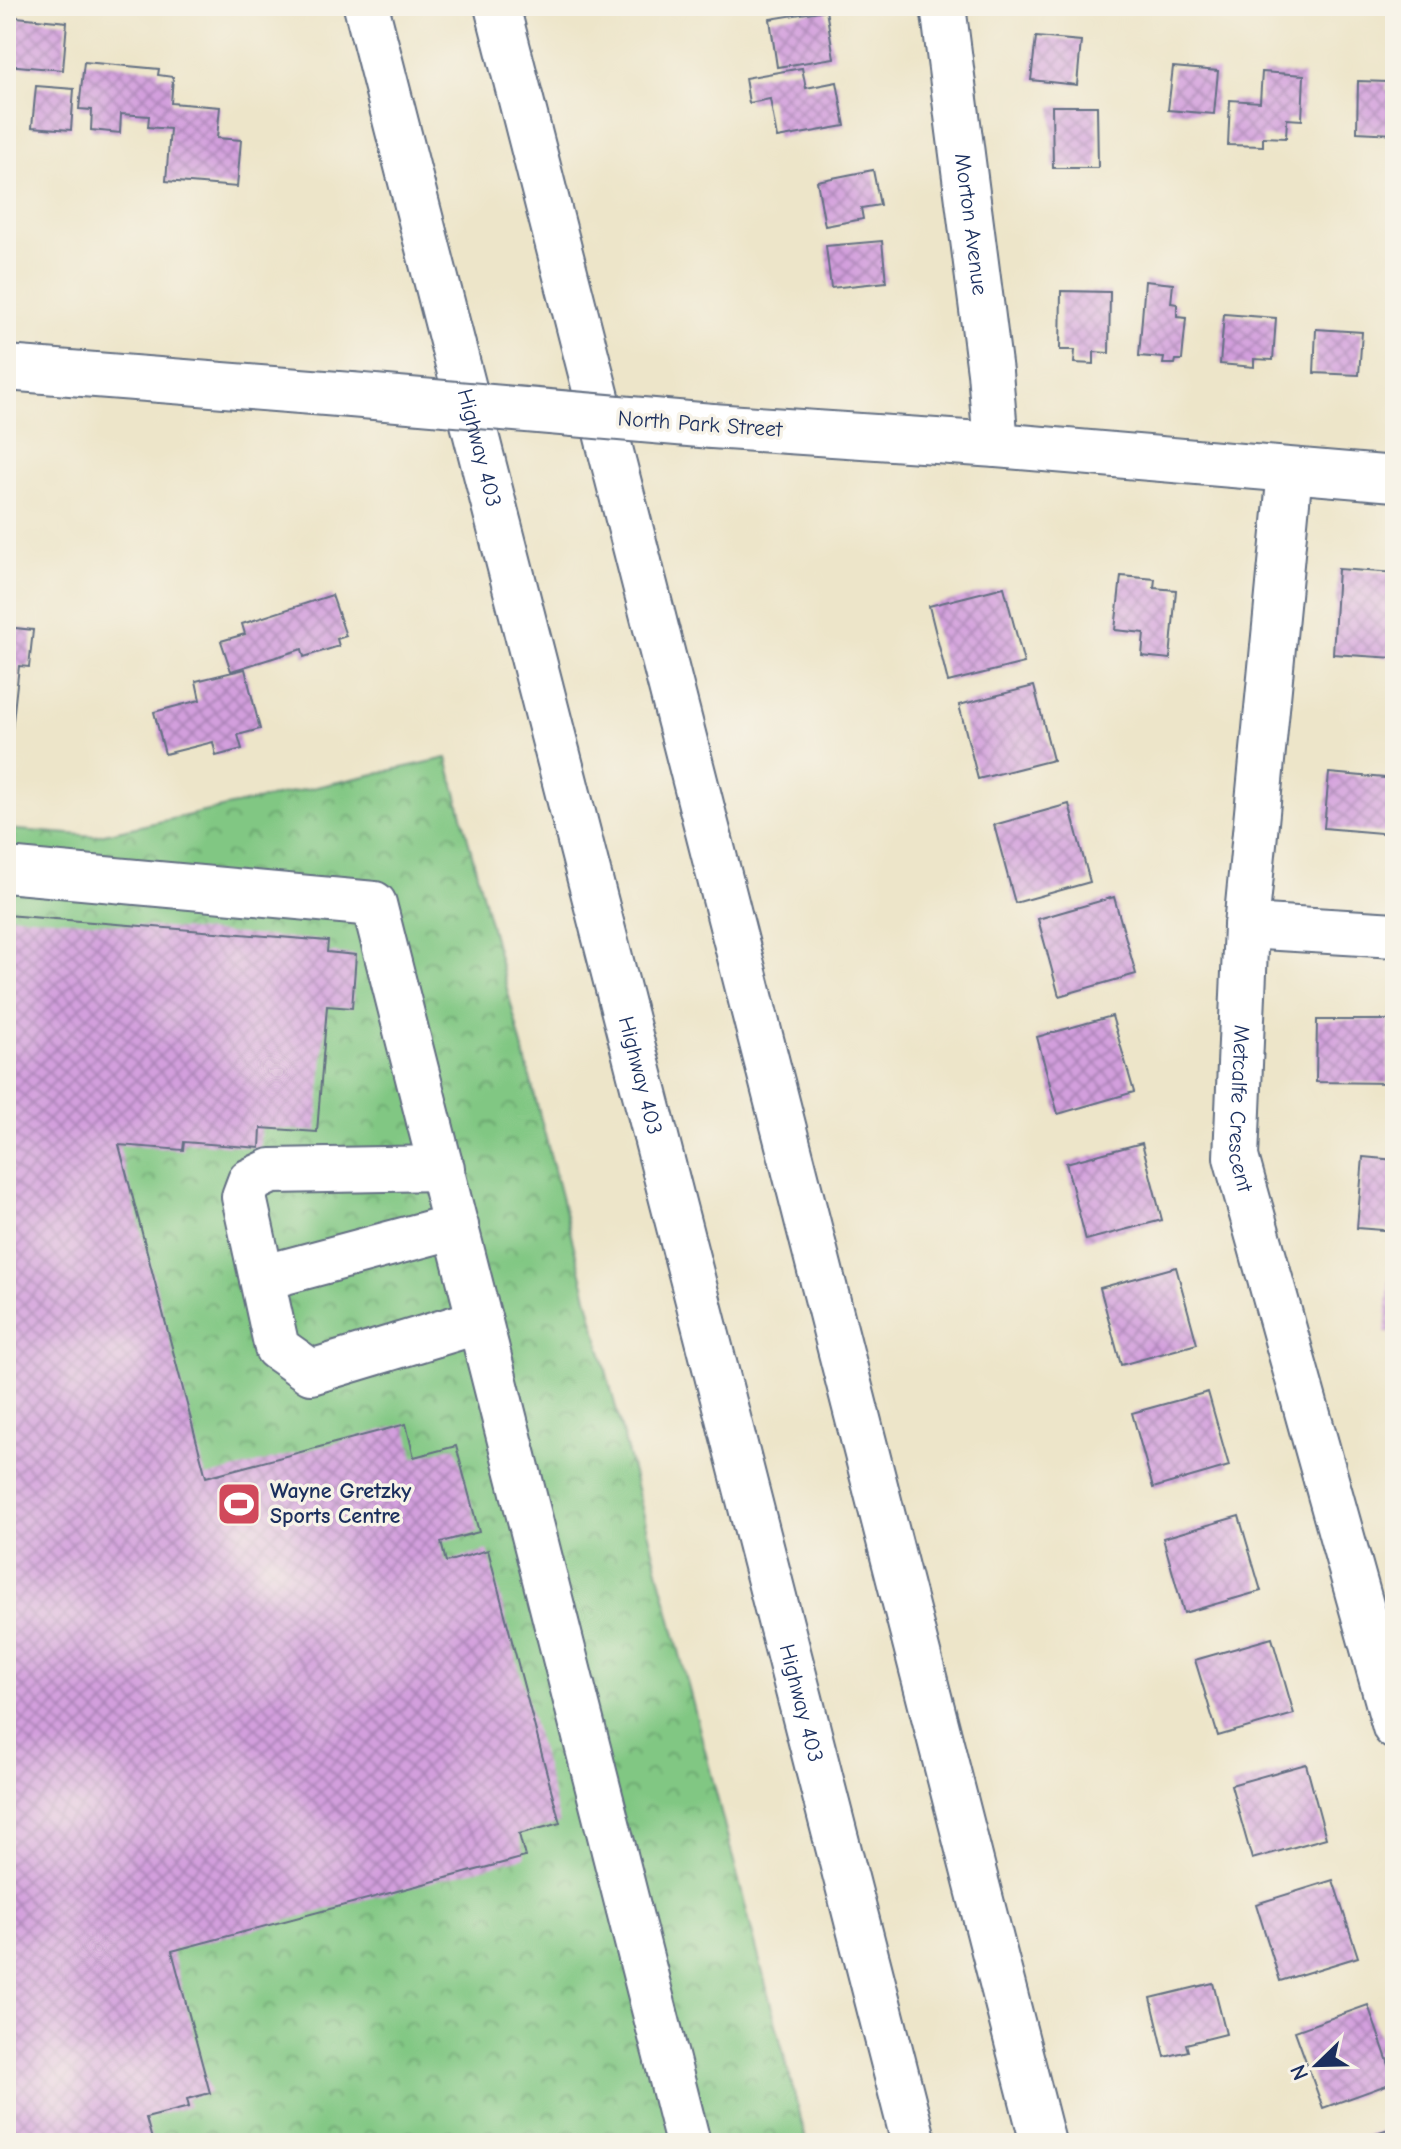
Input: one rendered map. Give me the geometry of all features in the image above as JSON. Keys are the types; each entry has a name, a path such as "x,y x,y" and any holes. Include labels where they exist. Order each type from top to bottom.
{"main road":[{"name":"Highway 403","path":"366,6 914,2143"},
{"path":"497,6 1043,2143"},
{"name":"Morton Avenue","path":"943,6 990,372 996,445"},
{"name":"North Park Street","path":"6,368 1395,479"},
{"name":"Metcalfe Crescent","path":"1290,471 1246,926 1236,1157 1395,1727"},
{"path":"6,870 374,904 688,2143"},
{"path":"1246,926 1395,935"},
{"path":"442,1168 271,1171 250,1181 244,1197 277,1348 311,1372 480,1321"},
{"path":"262,1278 456,1226"}],"green space":[{"path":"447,758 807,2143 6,2143 6,829 95,836"}],"building":[{"path":"826,10 834,58 777,67 770,19"},
{"path":"6,16 67,22 63,70 6,65"},
{"path":"1036,37 1081,41 1077,85 1031,80"},
{"path":"84,62 159,69 158,75 173,77 171,103 220,107 217,138 241,140 237,187 166,181 170,129 148,127 149,116 121,114 120,133 91,130 92,110 79,109"},
{"path":"1173,67 1218,71 1214,114 1168,110"},
{"path":"802,68 806,88 837,82 845,126 777,138 770,99 749,103 745,78"},
{"path":"1262,72 1304,75 1302,120 1287,119 1286,138 1263,137 1263,146 1228,145 1230,100 1260,102"},
{"path":"1358,81 1387,82 1386,90 1395,90 1395,134 1357,132"},
{"path":"36,86 74,89 71,130 32,127"},
{"path":"1052,106 1097,106 1098,168 1053,168"},
{"path":"873,170 880,205 861,208 863,219 825,226 817,181"},
{"path":"882,241 886,282 831,288 826,246"},
{"path":"1145,281 1173,284 1171,303 1177,304 1177,317 1186,318 1182,360 1176,360 1175,364 1163,364 1164,358 1139,356"},
{"path":"1061,291 1110,292 1109,353 1094,352 1094,364 1074,363 1075,350 1060,350"},
{"path":"1224,314 1276,318 1273,360 1254,359 1254,367 1220,364"},
{"path":"1316,329 1362,332 1359,375 1314,373"},
{"path":"1338,569 1395,573 1395,658 1333,654"},
{"path":"1121,576 1155,579 1154,588 1176,590 1170,659 1142,656 1144,633 1115,630"},
{"path":"1004,587 1024,663 948,682 929,606"},
{"path":"332,595 346,636 337,639 339,646 304,657 302,649 231,671 221,641 245,634 242,624"},
{"path":"6,627 33,630 29,667 19,666 8,766 6,765"},
{"path":"245,669 260,729 238,735 242,749 216,756 213,742 165,754 154,712 200,700 196,681"},
{"path":"1034,686 1053,760 978,779 959,705"},
{"path":"1329,773 1395,779 1392,834 1324,828"},
{"path":"1069,804 1090,882 1015,903 994,825"},
{"path":"1114,897 1136,974 1059,996 1038,919"},
{"name":"Wayne Gretzky Sports Centre","path":"6,915 328,941 327,952 356,955 352,1008 327,1006 317,1132 261,1128 260,1148 184,1142 183,1150 119,1145 206,1477 406,1424 414,1457 456,1446 479,1532 441,1542 446,1562 488,1550 560,1823 519,1834 525,1857 172,1951 210,2093 187,2099 189,2107 146,2118 153,2143 6,2143"},
{"path":"1112,1016 1134,1092 1058,1114 1037,1037"},
{"path":"1317,1020 1389,1020 1388,1083 1316,1082"},
{"path":"1142,1143 1162,1220 1086,1240 1066,1163"},
{"path":"1363,1157 1395,1160 1395,1231 1357,1228"},
{"path":"1390,1265 1395,1265 1395,1334 1385,1333"},
{"path":"1176,1267 1197,1344 1121,1365 1100,1288"},
{"path":"1208,1392 1229,1466 1153,1488 1132,1413"},
{"path":"1239,1516 1261,1591 1184,1613 1163,1538"},
{"path":"1272,1638 1294,1714 1218,1736 1195,1660"},
{"path":"1306,1764 1326,1838 1252,1859 1231,1785"},
{"path":"1333,1880 1358,1957 1280,1981 1256,1904"},
{"path":"1213,1983 1226,2034 1186,2044 1188,2051 1165,2057 1151,1998"},
{"path":"1368,2005 1395,2082 1323,2108 1295,2031"},
{"path":"1395,2127 1395,2143 1346,2142"}],"place":[{"name":"Wayne Gretzky Sports Centre","path":"239,1504"}]}
